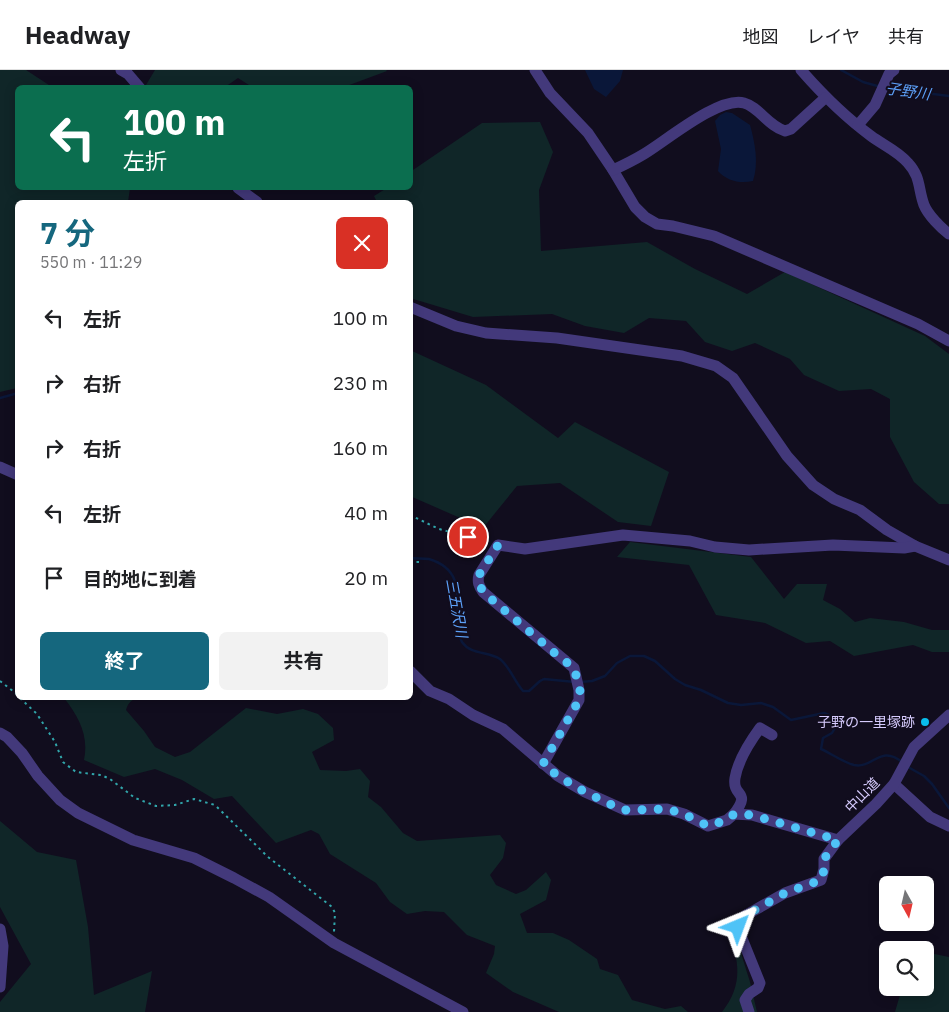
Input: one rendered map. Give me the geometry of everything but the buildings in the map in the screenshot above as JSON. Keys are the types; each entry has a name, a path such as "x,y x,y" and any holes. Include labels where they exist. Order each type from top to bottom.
{"street":[{"path":"121,70 128,74 137,85"},
{"path":"534,70 550,93 588,133 635,207 644,217 657,224 674,226 714,236 918,324 949,342"},
{"path":"801,70 825,98 870,136 901,155 909,164 920,183 924,206 939,227 949,234"},
{"path":"858,125 875,105 889,74 894,70"},
{"path":"613,170 643,155 706,113 726,104 747,103 773,125 785,131 791,129 825,98"},
{"path":"241,190 254,200"},
{"path":"413,308 456,326 486,333 557,338 682,356 716,366 733,378 787,456 813,485 834,499 860,510 915,546 949,560"},
{"path":"0,467 15,474"},
{"path":"543,764 579,700 577,676 574,668 483,592 478,581 479,575 498,545 525,549 623,535 690,541 715,547 749,550 833,545 904,548 915,546"},
{"path":"413,674 430,691 449,699 473,715 503,729 558,776 585,792 624,810 667,809 684,814 708,826 727,820 742,803 742,796 736,790 734,779 746,747 760,728 772,735"},
{"name":"中山道","path":"749,1012 744,1000 758,988 760,983 741,937 738,927 739,923 746,915 785,893 821,880 824,870 824,859 838,840 894,784 914,747 949,715"},
{"path":"0,733 7,737 22,753 38,776 60,800 78,813 133,840 194,858 234,878 269,897 332,941 463,1012"},
{"path":"894,784 930,817 949,826"},
{"path":"734,814 752,815 838,840"},
{"path":"0,929 3,946 0,988"}],"path":[{"path":"413,516 439,529 498,545"},
{"path":"413,562 423,562"},
{"path":"0,681 15,693"},
{"path":"23,700 37,714 55,742 63,762 76,772 110,778 134,798 156,806 175,805 194,799 215,805 268,857 332,907 335,913 334,937 332,941"}],"green space":[{"path":"0,70 26,70 49,85 15,85 15,190 130,190 128,200 15,200 15,388 0,392"},
{"path":"155,70 387,71 349,85 249,85 238,78 228,85 146,85"},
{"path":"540,122 553,152 539,190 541,251 647,242 695,269 747,294 785,272 925,336 949,354 949,504 939,504 914,482 890,437 890,399 871,389 839,391 804,375 790,359 755,343 732,351 705,342 686,321 649,318 624,333 585,326 552,314 473,317 413,299 413,200 376,200 374,196 384,190 413,190 413,170 482,123"},
{"path":"413,351 486,385 558,438 575,422 669,472 651,526 618,522 560,483 517,486 483,528 413,497"},
{"path":"630,542 751,557 784,599 797,584 827,584 823,600 840,609 855,622 870,618 904,622 932,630 949,630 949,652 932,652 913,645 854,656 830,641 806,643 765,623 716,615 689,565 617,557"},
{"path":"65,700 134,700 126,710 155,747 175,757 190,752 246,708 277,714 303,709 318,714 333,728 334,740 312,752 320,770 346,771 360,769 370,781 368,797 381,807 403,833 417,841 500,835 506,843 503,858 490,875 496,885 516,894 526,890 546,872 551,880 546,900 520,914 527,933 553,933 569,940 597,959 600,969 618,975 632,1000 665,1009 681,1006 688,1012 559,1012 513,992 486,973 494,954 495,946 467,935 444,912 425,911 407,914 390,902 376,883 330,854 319,834 311,830 276,843 232,796 214,799 182,780 155,769 124,777 84,760 84,735 74,712"},
{"path":"0,821 37,852 76,860 88,927 94,995 152,971 145,1012 0,1012 0,1002 31,964 0,907"},
{"path":"728,929 734,931 757,1012 722,1012 734,992 737,972 735,952"},
{"path":"934,954 949,957 949,1012 895,1012 900,996 934,996"}],"water":[{"path":"585,70 623,70 620,81 606,97 594,89"},
{"path":"726,112 732,113 750,125 756,153 753,181 734,181 718,171 721,149 715,121"}],"waterway":[{"name":"子野川","path":"841,70 863,82 881,87"},
{"name":"子野川","path":"886,88 949,96"},
{"name":"三五沢川","path":"0,398 15,394"},
{"name":"三五沢川","path":"413,558 429,559 439,563 451,574 457,588 458,629 462,642 470,649 500,659 507,666 523,691 529,691 544,679 575,682"},
{"name":"三五沢川","path":"580,682 592,681 605,676 617,663 630,656 644,656 655,661 675,679 685,685 701,690 728,703 741,705 761,703 773,707 791,720 824,713 834,717 836,726 832,733 823,738 821,749 850,764 866,764 888,755 902,762"},
{"name":"三五沢川","path":"908,767 924,776 949,808"}],"place":[{"name":"子野の一里塚跡","path":"925,722"}],"route":[{"path":"468,537 498,545 479,575 478,581 483,592 574,668 576,673 580,690 579,700 543,764 558,776 585,792 624,810 667,809 684,814 708,826 727,820 734,814 752,815 838,840 825,856 821,880 785,893 746,915 741,919 738,927"}]}
